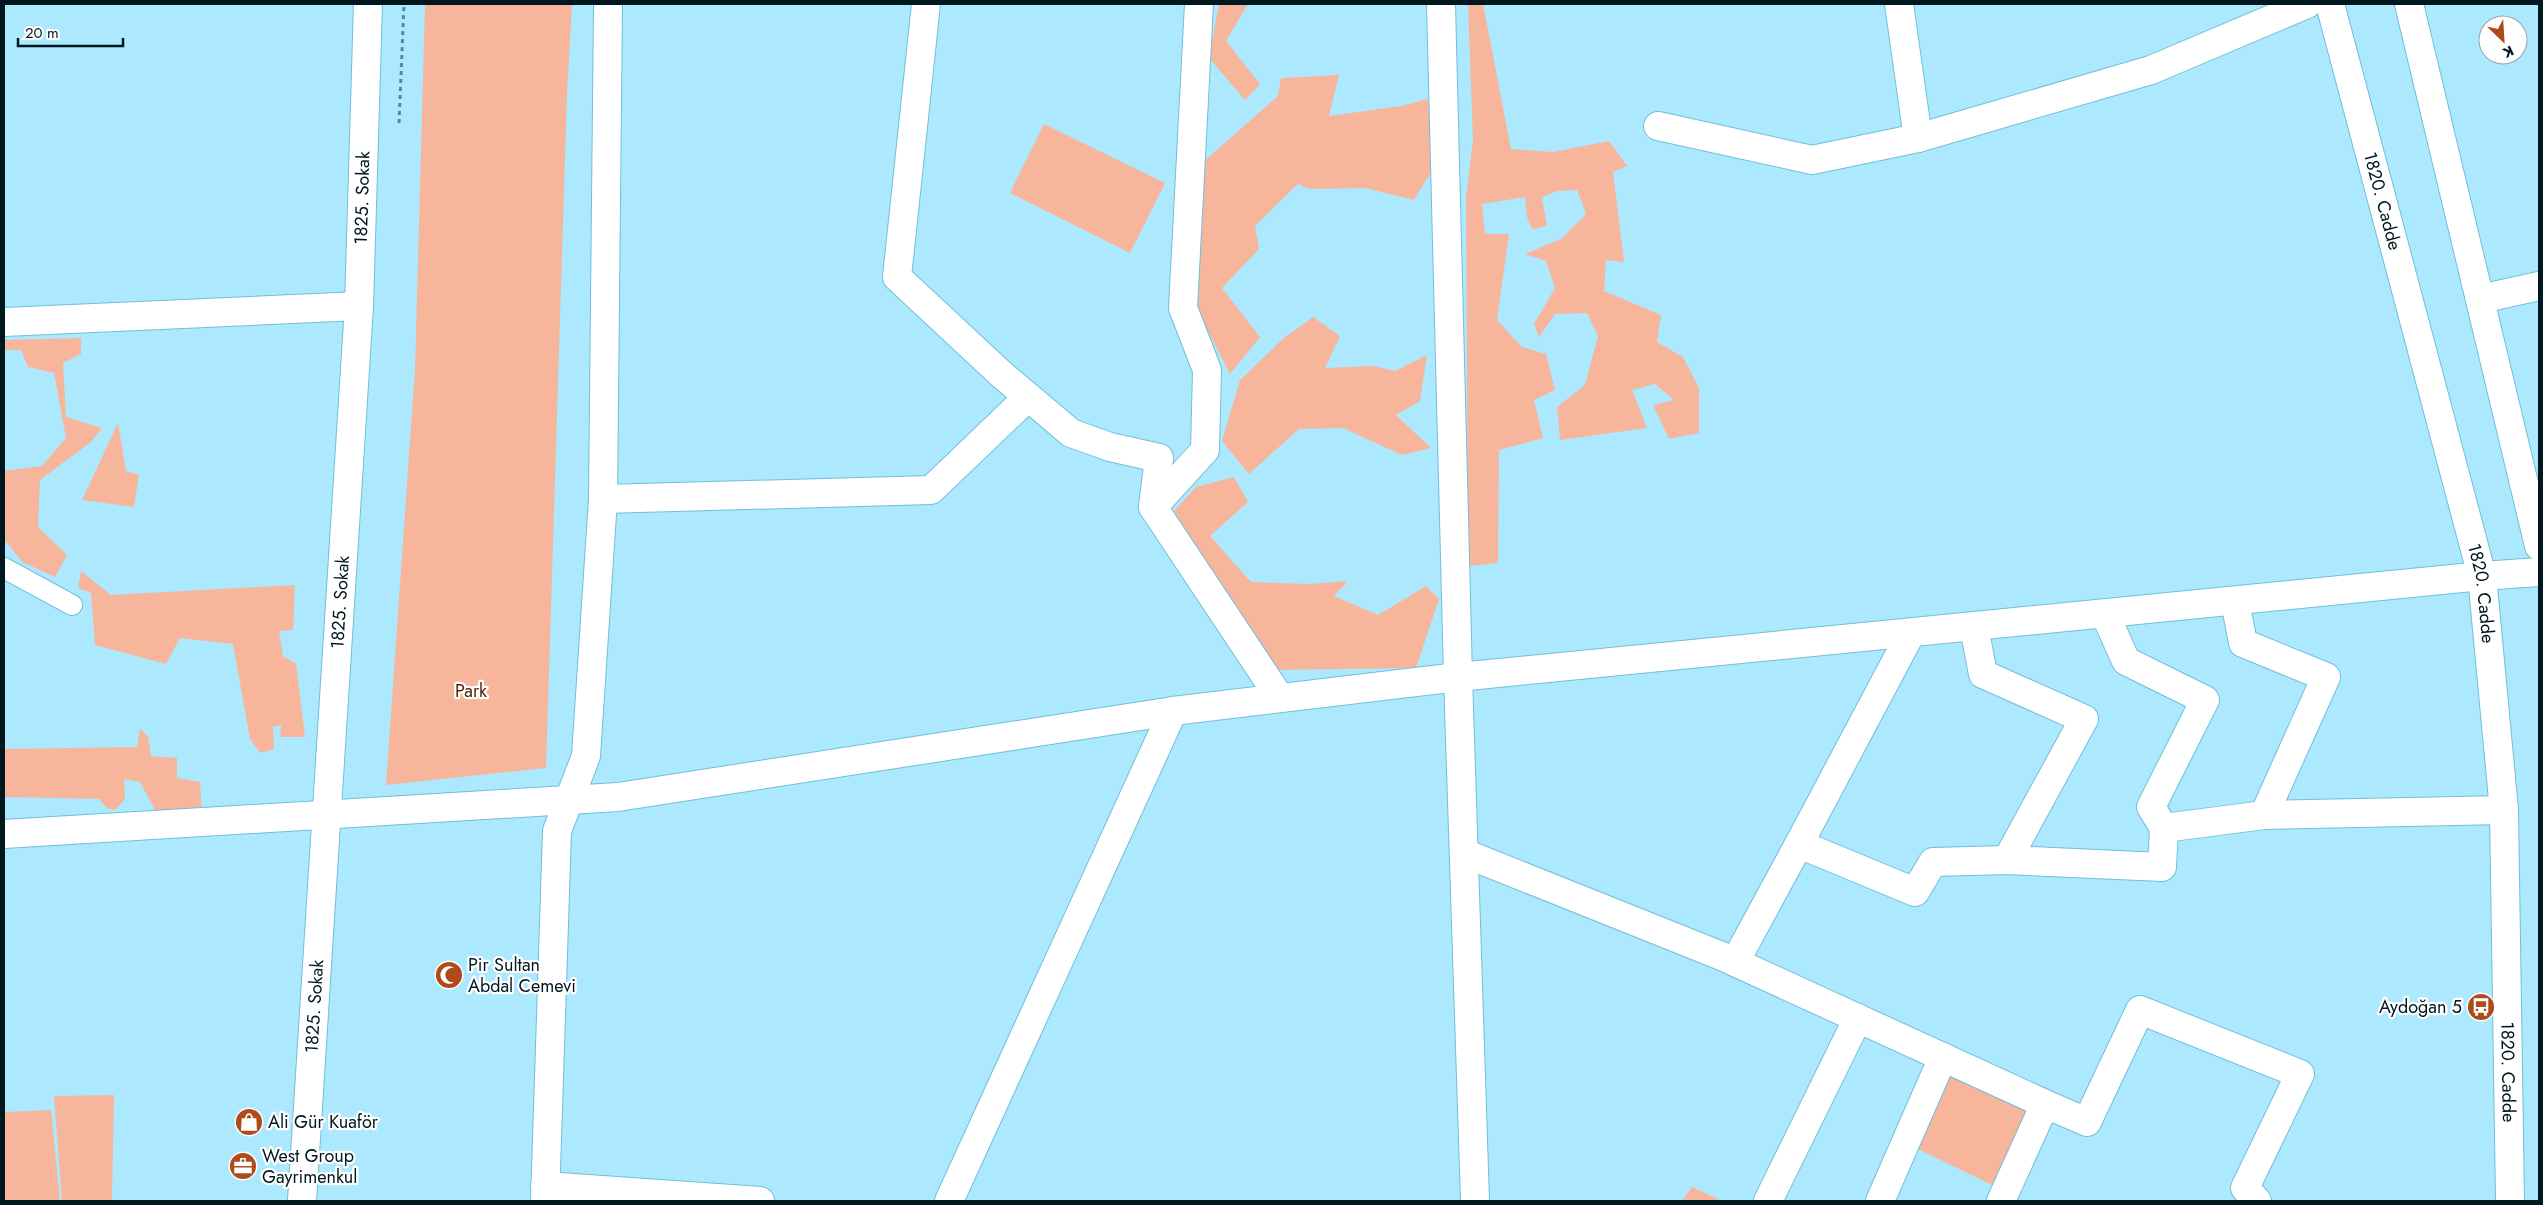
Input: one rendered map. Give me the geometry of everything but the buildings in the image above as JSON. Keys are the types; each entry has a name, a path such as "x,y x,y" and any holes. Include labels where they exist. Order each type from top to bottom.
{"street":[{"name":"1825. Sokak","path":"302,1201 359,306 368,4"},
{"path":"608,4 603,499 586,756 557,831 545,1194 760,1201"},
{"path":"926,4 897,277 1028,397 1071,433 1110,447 1159,458 1153,507 1280,698"},
{"path":"1153,507 1205,450 1207,370 1182,308 1199,4"},
{"path":"1441,4 1458,677 1475,1201"},
{"path":"1899,4 1918,138"},
{"path":"1658,126 1812,160 1918,138 2151,70 2307,4"},
{"name":"1820. Cadde","path":"2330,4 2482,576 2504,810 2510,1201"},
{"path":"2409,4 2539,546"},
{"path":"2480,299 2539,286"},
{"path":"4,322 359,306"},
{"path":"603,499 931,490 1028,397"},
{"path":"4,834 618,797 1173,711 1458,677 2482,576 2539,572"},
{"path":"2234,601 2243,643 2326,677 2264,815"},
{"path":"1798,844 1915,892 1933,862 2007,860 2162,867 2164,828 2151,807 2205,700 2126,660 2105,614"},
{"path":"1974,627 1983,674 2084,719 2007,860"},
{"path":"1735,962 1911,633"},
{"path":"949,1201 1173,711"},
{"path":"2164,828 2264,815 2504,810"},
{"path":"1464,853 1735,962 2087,1122 2140,1010 2300,1074 2245,1188 2257,1201"},
{"path":"1768,1201 1858,1018"},
{"path":"1880,1201 1944,1057"},
{"path":"2001,1201 2045,1104"}],"lane":[{"path":"4,568 72,606"}],"green space":[{"name":"Park","path":"425,4 572,4 567,94 546,768 386,785 415,369"},
{"path":"1219,4 1248,4 1226,41 1260,84 1245,100 1209,58"},
{"path":"1468,4 1483,4 1511,149 1553,152 1609,141 1627,166 1613,172 1624,262 1606,260 1604,291 1661,315 1657,342 1683,357 1699,388 1699,433 1669,439 1653,405 1674,400 1655,384 1632,390 1647,428 1560,440 1557,407 1585,385 1598,336 1587,313 1555,314 1539,337 1534,324 1555,288 1546,261 1525,254 1561,239 1586,214 1577,190 1557,191 1542,197 1547,226 1532,229 1527,217 1525,197 1482,204 1485,234 1509,234 1497,320 1522,347 1546,354 1555,390 1534,400 1543,438 1499,450 1498,563 1468,566 1466,197 1473,140"},
{"path":"1339,75 1329,116 1401,106 1428,99 1433,169 1414,200 1365,188 1310,189 1298,184 1255,226 1259,249 1222,288 1260,337 1230,374 1196,308 1202,163 1278,96 1281,78"},
{"path":"1044,124 1165,183 1130,253 1010,193"},
{"path":"1313,317 1340,336 1325,368 1374,366 1395,371 1427,355 1420,401 1396,415 1431,448 1402,455 1343,428 1299,429 1249,474 1222,441 1240,380 1284,338"},
{"path":"81,338 81,354 63,363 66,417 102,428 91,442 40,480 38,527 67,555 55,577 22,562 4,539 4,471 42,466 66,438 54,373 28,367 21,350 4,350 4,340"},
{"path":"118,423 126,471 139,475 134,507 82,500"},
{"path":"1234,477 1248,502 1210,536 1251,582 1310,584 1348,581 1334,596 1378,615 1426,586 1439,599 1416,668 1274,670 1174,511 1196,487"},
{"path":"81,571 111,595 295,585 293,630 279,631 283,656 296,664 305,737 280,737 281,725 273,727 274,749 260,753 250,739 233,644 180,638 166,664 95,645 91,593 78,588"},
{"path":"140,729 148,736 151,756 177,758 177,778 200,782 202,816 157,814 140,782 124,779 125,799 115,810 107,808 99,799 4,797 4,749 137,747"},
{"path":"1943,1057 2045,1104 1996,1187 1906,1143"},
{"path":"114,1095 112,1201 62,1201 54,1096"},
{"path":"51,1110 60,1201 4,1201 4,1112"},
{"path":"1692,1187 1722,1201 1682,1201"}],"place":[{"name":"Pir Sultan Abdal Cemevi","path":"449,975"},
{"name":"Aydoğan 5","path":"2481,1007"},
{"name":"Ali Gür Kuaför","path":"249,1122"},
{"name":"West Group Gayrimenkul","path":"243,1166"}]}
